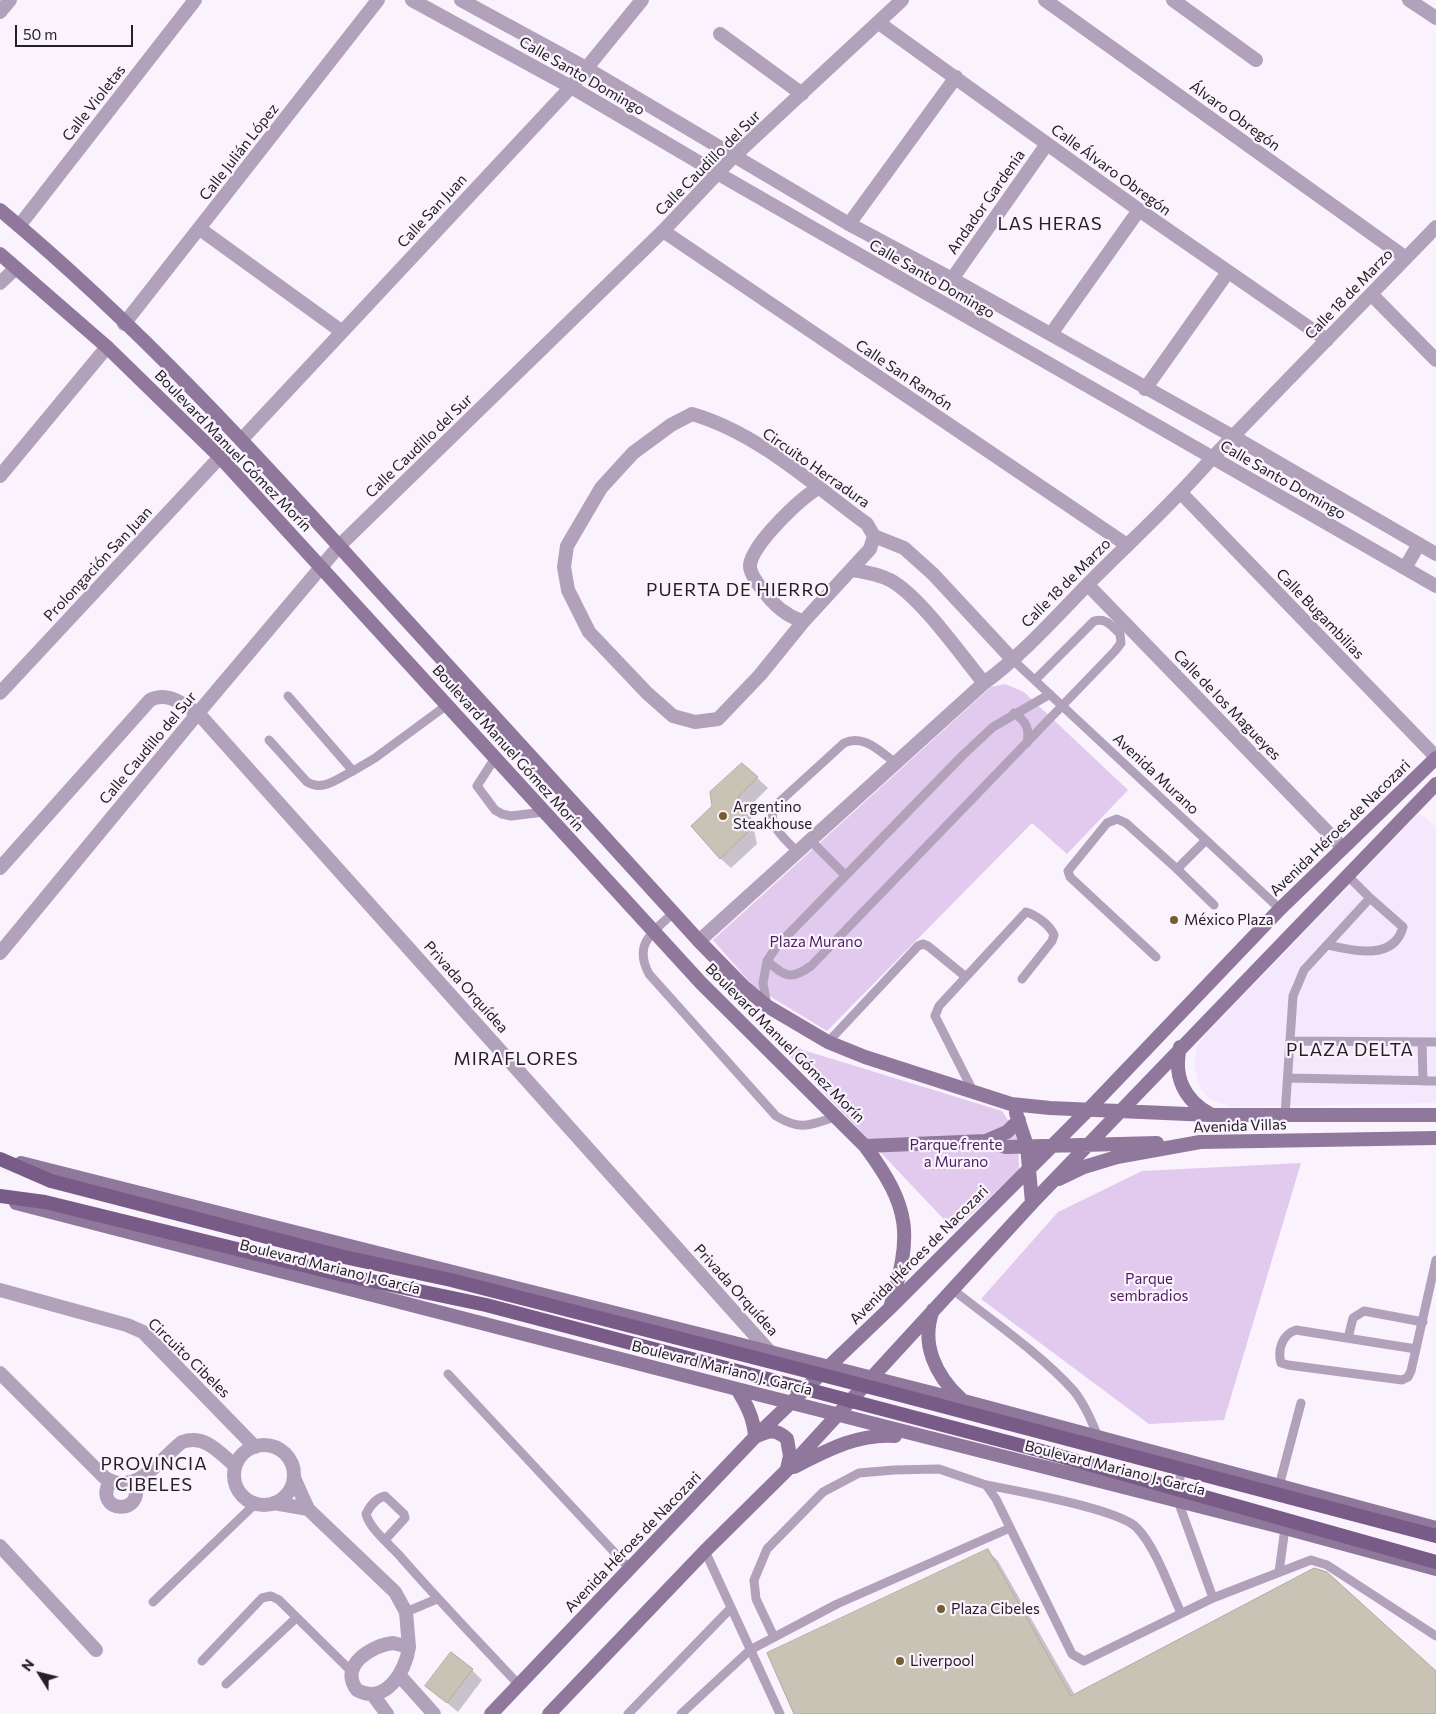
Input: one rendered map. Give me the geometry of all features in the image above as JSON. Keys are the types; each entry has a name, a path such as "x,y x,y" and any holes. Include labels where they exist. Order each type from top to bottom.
{"main road":[{"name":"Boulevard Manuel Gómez Morín","path":"0,210 124,324 242,439 673,913 744,988 767,1006 828,1042 865,1057 974,1094 1011,1104 1088,1110"},
{"name":"Boulevard Manuel Gómez Morín","path":"0,254 106,347 220,457 701,983 865,1146 883,1170 897,1197 903,1219 905,1243 901,1271 890,1308"},
{"name":"Avenida Héroes de Nacozari","path":"492,1714 755,1437 827,1366 890,1308 1088,1110 1280,909 1436,758"},
{"path":"549,1714 705,1551 786,1471 952,1289 1119,1111 1436,784"},
{"path":"1180,1047 1177,1070 1184,1092 1200,1109 1210,1115"},
{"path":"1011,1104 1019,1120 1027,1146 1032,1203"},
{"name":"Avenida Villas","path":"1088,1110 1210,1115 1436,1115"},
{"path":"986,1141 1007,1132 1019,1120"},
{"name":"Avenida Villas","path":"1051,1183 1084,1168 1117,1157 1200,1142 1436,1138"},
{"path":"865,1146 986,1141 1006,1147 1200,1142"},
{"name":"Boulevard Mariano J. García","path":"0,1158 964,1401 1099,1439 1436,1528"},
{"path":"0,1158 51,1181 334,1254 452,1280 881,1390 1436,1536"},
{"name":"Boulevard Mariano J. García","path":"0,1198 838,1415 1285,1528 1436,1569"},
{"path":"0,1198 45,1202 343,1275 486,1305 1038,1450 1436,1562"},
{"path":"574,1347 583,1304"},
{"path":"933,1310 930,1319 928,1343 934,1366 946,1386 964,1401"},
{"path":"737,1389 748,1408 755,1426 755,1437 767,1431 775,1431 787,1439 790,1456 786,1471"},
{"path":"786,1471 850,1441 878,1434 929,1438"}],"street":[{"path":"0,12 10,0"},
{"name":"Calle Violetas","path":"19,226 195,0"},
{"name":"Calle Julián López","path":"124,324 378,0"},
{"name":"Calle Santo Domingo","path":"412,0 571,87 717,173 1436,586"},
{"name":"Calle Santo Domingo","path":"461,0 586,68 733,157 849,224 1051,334 1436,554"},
{"name":"Calle San Juan","path":"242,439 571,87 642,0"},
{"name":"Álvaro Obregón","path":"1045,0 1406,258"},
{"path":"1173,0 1256,60"},
{"path":"1409,0 1436,18"},
{"name":"Calle Caudillo del Sur","path":"0,954 198,713 340,546 663,231 733,157 879,23 894,2"},
{"name":"Calle Álvaro Obregón","path":"879,23 1139,210 1327,340"},
{"path":"720,34 802,94"},
{"path":"849,224 956,77"},
{"name":"Andador Gardenia","path":"952,279 1047,144"},
{"path":"1051,334 1139,210"},
{"name":"Calle 18 de Marzo","path":"699,941 984,683 1014,660 1127,545 1182,494 1212,458 1372,295 1436,226"},
{"path":"200,229 342,331"},
{"name":"Calle San Ramón","path":"663,231 1127,545"},
{"path":"0,283 16,268"},
{"path":"1145,389 1228,272"},
{"path":"1372,295 1436,360"},
{"path":"0,476 106,347"},
{"name":"Circuito Herradura","path":"874,536 870,549 853,570 803,622 760,675 718,719 695,722 674,716 647,694 589,632 568,590 564,567 567,546 601,488 633,453 671,425 692,414 720,422 793,468 867,524 874,536 904,548 933,574 1014,660"},
{"name":"Prolongación San Juan","path":"0,693 220,457"},
{"path":"803,622 785,613 755,580 750,567 753,552 801,498 818,488"},
{"name":"Calle Bugambilias","path":"1182,494 1436,758"},
{"path":"1404,568 1419,544"},
{"path":"853,570 873,573 891,581 912,596 984,683"},
{"name":"Calle de los Magueyes","path":"1088,584 1343,848"},
{"name":"Privada Orquídea","path":"0,868 150,700 158,696 168,696 198,713 770,1352"},
{"name":"Circuito Cibeles","path":"0,1290 128,1324 143,1332 255,1446"},
{"path":"0,1373 110,1481 124,1484 134,1483 144,1477 182,1442 190,1439 207,1442 235,1466"},
{"path":"308,1508 255,1504 240,1494 234,1476 235,1466 240,1457 255,1446 265,1445 283,1452 293,1469 294,1478 308,1508 395,1592 406,1612 409,1647 406,1662 399,1675 388,1688 373,1695"},
{"path":"274,1504 288,1494 294,1478"},
{"path":"110,1481 106,1488 106,1496 109,1502 116,1507 130,1504 135,1498 137,1490 134,1483"},
{"path":"0,1546 96,1650"},
{"path":"387,1714 373,1695 357,1690 352,1683 352,1672 361,1656 372,1648 393,1643 409,1647"},
{"path":"399,1675 434,1714"}],"lane":[{"path":"767,961 784,974 798,975 811,966 1064,707 1121,643 1120,634 1101,619 1094,622 1035,680"},
{"name":"Avenida Murano","path":"1014,660 1280,909"},
{"path":"767,1006 763,983 767,961 777,946 963,755 993,727 1014,713 1050,694"},
{"path":"288,696 353,771"},
{"path":"269,740 307,782 314,787 323,786 375,758 447,705"},
{"path":"1014,713 1027,725 1029,734 1027,743"},
{"path":"797,852 772,823 770,814 776,806 844,743 854,738 864,741 896,763"},
{"path":"495,758 477,786 495,810 511,816 544,812"},
{"path":"1156,958 1070,877 1068,871 1107,824 1117,819 1126,823 1214,905"},
{"path":"810,840 845,876"},
{"path":"1177,869 1206,840"},
{"path":"1328,945 1358,952 1393,945 1400,936 1403,927 1347,875"},
{"path":"1286,1115 1293,996 1304,970 1370,898"},
{"path":"974,1094 935,1016 940,1006 1026,912 1033,914 1052,930 1054,935 1052,941 1022,979"},
{"path":"673,913 654,931 642,950 642,961 649,974 776,1116 788,1123 803,1127 836,1116"},
{"path":"828,1042 918,946 923,944 928,946 966,977"},
{"path":"1291,1041 1436,1042"},
{"path":"1422,1042 1423,1081"},
{"path":"1289,1078 1436,1081"},
{"path":"1416,1348 1296,1330 1288,1332 1283,1338 1279,1357 1281,1362 1402,1380 1408,1377 1411,1372 1423,1322 1436,1260"},
{"path":"952,1289 1054,1371 1075,1392 1089,1415 1099,1439"},
{"path":"1348,1338 1353,1318 1364,1311 1423,1322"},
{"path":"448,1374 630,1569"},
{"path":"1279,1486 1301,1403"},
{"path":"1182,1460 1178,1501 1213,1598"},
{"path":"774,1637 756,1599 754,1580 767,1550 822,1492 859,1473 894,1470 939,1470 986,1484 1103,1511 1133,1524 1139,1530 1156,1559 1181,1613"},
{"path":"986,1484 1010,1528 1072,1654 1084,1661 1213,1598 1311,1560 1327,1565 1436,1636"},
{"path":"385,1540 405,1518 404,1514 385,1496 380,1497 366,1514 368,1520 385,1540 437,1599 519,1685"},
{"path":"153,1602 255,1504"},
{"path":"681,1714 750,1650 837,1604 1010,1528"},
{"path":"1279,1572 1285,1528"},
{"path":"705,1551 730,1609 780,1714"},
{"path":"202,1661 262,1598 271,1596 279,1600 352,1672"},
{"path":"406,1612 437,1599"},
{"path":"628,1714 730,1609"},
{"path":"226,1684 296,1618"}],"shaded area":[{"name":"PLAZA DELTA","path":"1419,813 1436,827 1436,1103 1230,1107 1208,1098 1200,1088 1194,1066 1197,1046 1207,1033"}],"green space":[{"name":"Plaza Murano","path":"1005,684 1024,692 1128,790 1067,854 1032,823 827,1031 753,986 713,940 991,687"},
{"name":"Parque frente a Murano","path":"760,1025 803,1050 1002,1111 1018,1136 1019,1170 954,1230"},
{"name":"Parque sembradios","path":"1301,1163 1224,1420 1149,1424 981,1299 1058,1212 1142,1171"}],"building":[{"name":"Argentino Steakhouse","path":"742,763 758,777 739,796 747,833 720,859 691,826 712,806 710,792"},
{"name":"Plaza Cibeles","path":"988,1549 1071,1696 1314,1568 1327,1572 1436,1671 1436,1714 794,1714 767,1653"},
{"path":"451,1652 473,1669 447,1703 425,1686"}],"place":[{"name":"Argentino Steakhouse","path":"723,816"},
{"name":"México Plaza","path":"1174,920"},
{"name":"Plaza Cibeles","path":"941,1609"},
{"name":"Liverpool","path":"900,1661"}],"district":[{"name":"LAS HERAS","path":"1050,224"},
{"name":"PUERTA DE HIERRO","path":"738,590"},
{"name":"PLAZA DELTA","path":"1350,1050"},
{"name":"MIRAFLORES","path":"516,1059"},
{"name":"PROVINCIA CIBELES","path":"154,1474"}]}
